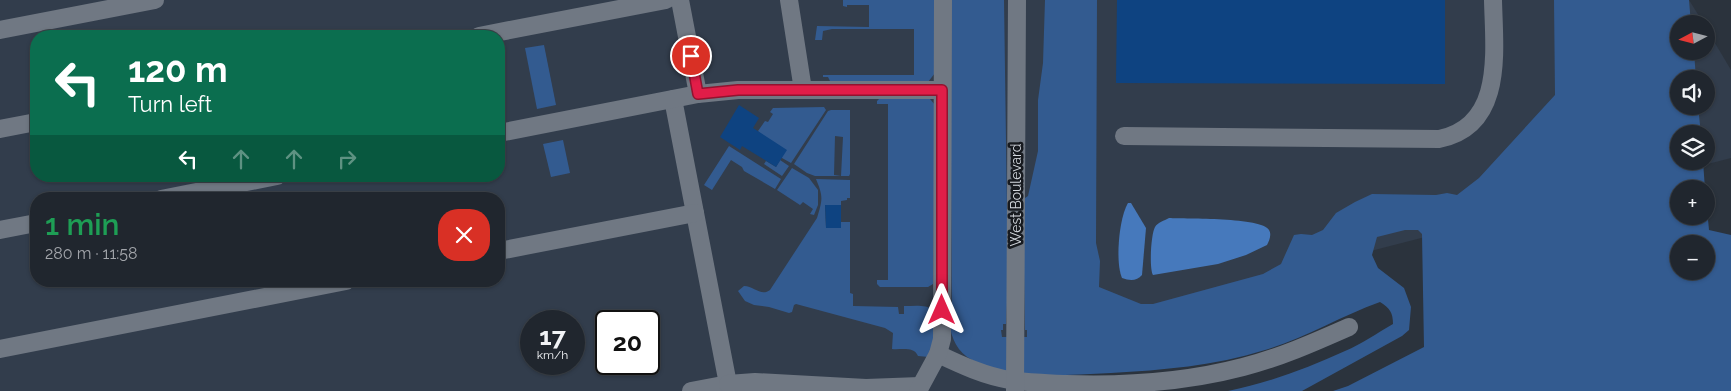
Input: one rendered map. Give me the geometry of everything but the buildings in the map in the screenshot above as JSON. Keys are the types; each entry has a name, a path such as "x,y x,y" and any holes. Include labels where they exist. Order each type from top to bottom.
{"street":[{"path":"0,30 155,0"},
{"path":"505,31 666,0"},
{"path":"680,0 698,94"},
{"path":"789,0 803,90"},
{"path":"690,391 728,384 755,382 866,388 919,388 938,354 942,339 943,0"},
{"name":"West Boulevard","path":"1015,391 1017,0"},
{"path":"1124,136 1439,139 1453,136 1466,128 1479,113 1490,93 1494,72 1493,0"},
{"path":"505,132 698,94 738,90 942,90"},
{"path":"673,99 728,384"},
{"path":"0,130 30,123"},
{"path":"196,192 247,182"},
{"path":"505,251 695,213"},
{"path":"0,230 30,224"},
{"path":"0,348 315,287"},
{"path":"938,354 956,363 1007,380 1029,383 1091,385 1148,383 1243,367 1298,349 1349,327"}],"shaded area":[{"path":"0,0 1689,0 1698,15 1670,15 1670,60 1715,60 1715,43 1731,70 1731,158 1715,162 1715,125 1670,125 1670,170 1684,170 1018,342 1018,391 0,391"},
{"path":"843,0 936,0 935,73 928,82 830,81 828,77 823,77 823,75 914,75 914,29 832,29 823,31 822,40 815,40 817,26 869,27 869,5 847,5 847,7 843,6"},
{"path":"950,0 1004,0 1008,282 1006,324 1003,324 1003,330 1001,330 1002,337 1027,337 1027,330 1025,330 1023,214 1025,198 1028,196 1038,151 1038,100 1043,63 1045,0 1097,0 1096,243 1100,261 1099,287 1141,304 1153,304 1263,274 1281,264 1294,235 1312,235 1323,230 1336,213 1372,194 1436,195 1447,193 1457,195 1479,178 1555,95 1554,0 1689,0 1690,15 1670,15 1670,60 1695,60 1695,70 1670,70 1670,115 1699,115 1700,125 1670,125 1670,170 1704,170 1704,180 1670,180 1670,225 1709,225 1709,230 1731,235 1731,391 1333,391 1348,386 1424,347 1422,234 1418,230 1405,230 1377,237 1372,255 1378,268 1404,288 1411,307 1409,330 1402,336 1302,391 1228,391 1288,374 1357,345 1393,324 1392,314 1389,309 1380,302 1280,345 1208,364 1169,369 1071,375 1004,373 988,368 962,353 954,340 949,323 952,323"},
{"path":"544,45 556,105 537,109 525,48"},
{"path":"880,98 930,99 935,105 933,284 928,287 880,287 877,284 877,280 888,280 888,104 877,104"},
{"path":"824,107 826,110 791,163 782,158 758,131 765,121 768,122 773,114 770,112 773,108"},
{"path":"850,110 849,176 841,176 815,176 794,164 828,111","holes":["835,136 843,137 841,176 834,175"]},
{"path":"563,140 570,173 551,177 543,144"},
{"path":"729,146 781,179 775,189 744,171 742,167 731,160 712,190 704,185"},
{"path":"780,160 789,166 782,176 764,164 766,161 776,167"},
{"path":"792,168 809,178 818,190 818,205 814,215 810,214 813,209 803,202 800,205 777,190"},
{"path":"816,179 850,180 850,198 841,201 841,205 825,205 826,227 841,228 841,222 850,222 850,293 853,294 853,306 898,307 899,314 904,314 904,306 923,306 933,310 935,344 929,357 918,356 914,351 907,349 892,349 893,333 885,328 796,304 792,312 789,313 754,305 745,301 738,291 744,286 760,292 770,290 817,218 821,198"},
{"path":"1128,203 1131,203 1146,228 1142,275 1133,280 1122,278 1118,251 1122,219"},
{"path":"1169,218 1223,219 1253,223 1269,230 1270,238 1267,245 1246,255 1218,264 1153,275 1151,259 1155,227"}],"route":[{"path":"691,56 698,94 738,90 942,90 942,310"}]}
